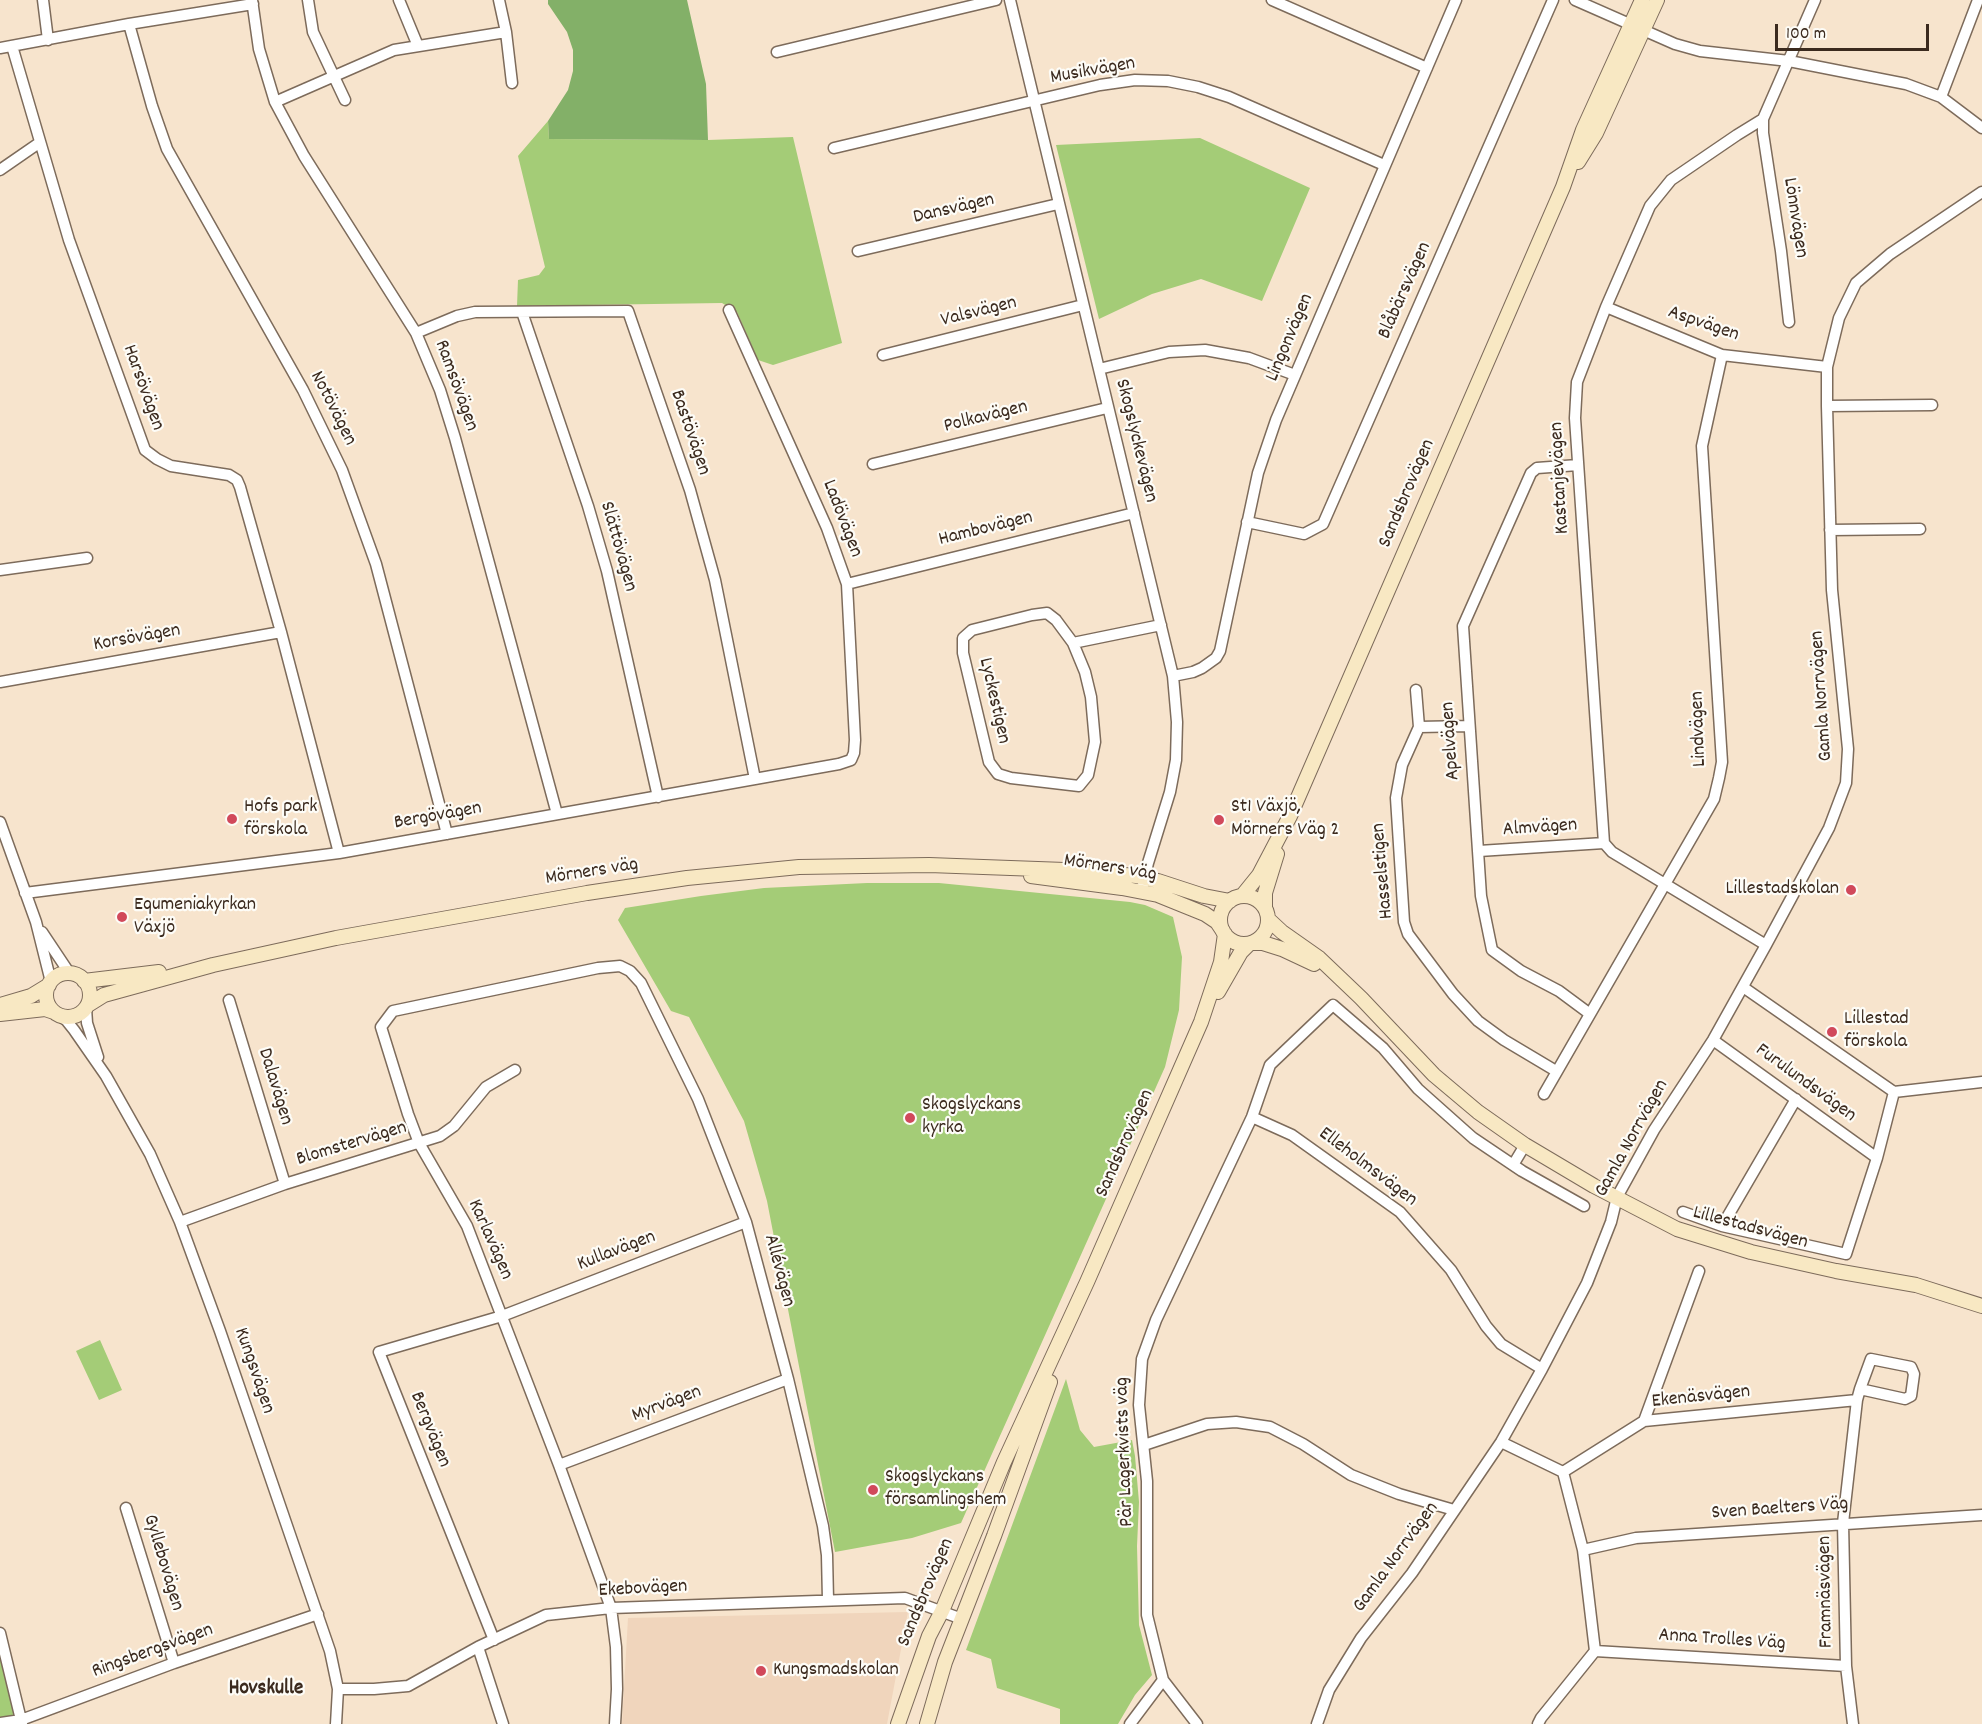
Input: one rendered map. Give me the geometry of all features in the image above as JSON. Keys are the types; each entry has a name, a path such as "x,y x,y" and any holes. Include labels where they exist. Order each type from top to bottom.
{"main road":[{"name":"Sandsbrovägen","path":"1266,913 1269,877 1290,816 1563,187 1583,130 1642,0"},
{"name":"Sandsbrovägen","path":"1563,187 1596,133 1657,0"},
{"name":"Sandsbrovägen","path":"1236,898 1250,888 1290,816"},
{"name":"Mörners väg","path":"87,1006 104,995 213,966 336,938 534,902 687,878 799,867 929,865 1065,870 1204,896 1236,898"},
{"name":"Mörners väg","path":"1143,885 1199,911 1216,922 1224,932"},
{"path":"1236,898 1254,898 1266,913 1265,932 1259,939 1250,943 1234,942 1224,932 1220,921 1222,913 1236,898"},
{"name":"Lillestadsvägen","path":"1266,913 1287,936 1319,958 1361,998 1434,1075 1478,1112 1525,1145 1617,1197 1677,1229 1751,1252 1836,1271 1916,1285 1982,1306"},
{"name":"Sandsbrovägen","path":"898,1724 929,1636 942,1611 950,1587 1201,1022 1221,962 1224,932"},
{"name":"Sandsbrovägen","path":"1201,1022 1241,952 1250,943"},
{"name":"Lillestadsvägen","path":"1250,943 1263,943 1289,952 1339,977"},
{"name":"Mörners väg","path":"84,981 213,966"},
{"path":"0,1005 31,996 56,977 70,974 84,981 89,990 87,1006 74,1016 57,1014 45,1009 0,1014"},
{"path":"50,983 46,999 57,1014"},
{"name":"Sandsbrovägen","path":"927,1724 945,1662 1087,1282"}],"street":[{"path":"43,0 48,39"},
{"path":"308,0 313,32 345,100"},
{"path":"399,0 418,46"},
{"path":"500,0 512,82"},
{"path":"777,52 996,0"},
{"name":"Skogslyckevägen","path":"1010,0 1173,676 1177,722 1176,760 1170,792 1143,885"},
{"path":"1272,0 1427,68"},
{"name":"Lingonvägen","path":"1173,676 1202,668 1216,658 1220,651 1258,473 1276,420 1456,0"},
{"name":"Blåbärsvägen","path":"1247,522 1304,534 1323,524 1553,0"},
{"path":"1575,0 1675,44 1700,51 1789,62 1906,84 1941,97 1982,128"},
{"path":"1763,119 1815,0"},
{"path":"1941,97 1978,0"},
{"path":"6,47 253,2"},
{"name":"Ramsövägen","path":"253,2 259,49 275,102 304,156 416,333 440,390 557,814"},
{"name":"Notövägen","path":"129,24 152,106 167,149 303,390 342,470 376,564 447,834"},
{"path":"275,102 394,50 506,32"},
{"name":"Harsövägen","path":"6,47 69,240 145,450 171,466 229,475 237,480 339,853"},
{"name":"Musikvägen","path":"834,148 1100,85 1135,80 1168,81 1229,97 1384,165"},
{"name":"Kastanjevägen","path":"1604,843 1575,418 1577,382 1606,307 1650,206 1671,180 1763,119"},
{"name":"Lönnvägen","path":"1763,119 1762,133 1781,250 1789,322"},
{"path":"0,170 39,143"},
{"name":"Gamla Norrvägen","path":"1317,1724 1329,1690 1361,1638 1412,1573 1501,1442 1542,1370 1587,1283 1611,1222 1617,1197 1654,1130 1713,1040 1829,828 1846,783 1848,749 1832,590 1827,406 1827,368 1839,318 1856,283 1890,254 1982,192"},
{"name":"Dansvägen","path":"858,251 1058,204"},
{"name":"Valsvägen","path":"883,355 1083,305"},
{"name":"Aspvägen","path":"1606,307 1722,355 1827,368"},
{"name":"Ladövägen","path":"729,310 827,528 847,584 855,740 853,757"},
{"name":"Bastövägen","path":"416,333 457,316 474,312 628,311 690,490 715,580 755,779"},
{"name":"Slättövägen","path":"522,312 588,506 607,571 658,797"},
{"path":"1099,369 1169,352 1205,350 1249,358 1295,375"},
{"name":"Lindvägen","path":"1544,1095 1714,799 1722,762 1702,446 1722,355"},
{"path":"1827,406 1932,405"},
{"name":"Polkavägen","path":"873,464 1107,408"},
{"name":"Apelvägen","path":"1578,465 1537,468 1531,474 1463,626 1481,896 1492,950 1521,971 1559,991 1590,1014"},
{"name":"Hambovägen","path":"847,584 1134,513"},
{"path":"1830,531 1920,530"},
{"path":"0,570 87,558"},
{"name":"Lyckestigen","path":"1047,613 1056,620 1073,643 1091,697 1095,742 1088,775 1079,786 1011,778 998,774 989,762 963,653 963,638 972,630 1047,613"},
{"path":"1073,643 1161,625"},
{"name":"Korsövägen","path":"0,682 280,632"},
{"path":"1416,690 1419,727 1469,726"},
{"name":"Hasselstigen","path":"1419,727 1402,765 1396,798 1404,922 1408,934 1453,994 1478,1021 1504,1040 1557,1071"},
{"name":"Bergövägen","path":"26,893 339,853 839,764 853,757"},
{"path":"0,822 36,922 50,983"},
{"path":"1604,843 1612,852 1766,945"},
{"name":"Almvägen","path":"1479,851 1604,843"},
{"path":"36,922 70,974"},
{"name":"Karlavägen","path":"615,1724 616,1647 611,1608 467,1226 419,1143 381,1027 393,1011 598,968 620,966 630,971"},
{"name":"Allévägen","path":"630,971 641,983 698,1099 746,1222 788,1379 823,1526 827,1555 828,1600"},
{"path":"1743,987 1894,1092 1982,1082"},
{"name":"Dalavägen","path":"229,1000 285,1184"},
{"name":"Pär Lagerkvists väg","path":"1164,1680 1147,1615 1147,1481 1139,1405 1142,1359 1156,1320 1252,1117 1270,1065 1333,1005 1383,1048 1418,1089 1473,1138 1513,1165"},
{"name":"Kungsvägen","path":"87,1006 87,1023 92,1042 106,1076"},
{"name":"Kungsvägen","path":"57,1014 74,1030 106,1076 150,1154 180,1222 330,1651 338,1689 336,1724"},
{"name":"Furulundsvägen","path":"1713,1040 1877,1158"},
{"name":"Blomstervägen","path":"180,1222 285,1184 440,1136 454,1126 486,1087 515,1071"},
{"path":"1877,1158 1894,1092"},
{"path":"1722,1226 1796,1099"},
{"name":"Elleholmsvägen","path":"1252,1117 1292,1135 1400,1212 1452,1270 1486,1326 1501,1344 1542,1370"},
{"path":"1525,1145 1513,1165 1584,1206"},
{"name":"Lillestadsvägen","path":"1683,1212 1722,1226 1846,1254 1877,1158"},
{"name":"Kullavägen","path":"502,1316 746,1222"},
{"path":"1644,1421 1699,1271"},
{"name":"Bergvägen","path":"494,1640 379,1352 502,1316"},
{"name":"Framnäsvägen","path":"1853,1724 1846,1666 1844,1523 1858,1394 1871,1359 1911,1367 1914,1374 1911,1396 1905,1399 1858,1394"},
{"name":"Myrvägen","path":"559,1465 788,1379"},
{"name":"Ekenäsvägen","path":"1563,1472 1644,1421 1858,1394"},
{"path":"1144,1445 1207,1424 1236,1422 1270,1427 1304,1444 1351,1475 1399,1494 1454,1510"},
{"path":"1501,1442 1563,1472 1583,1550 1595,1651 1540,1718 1538,1724"},
{"name":"Gyllebovägen","path":"126,1508 174,1663"},
{"name":"Sven Baelters Väg","path":"1583,1550 1636,1538 1982,1515"},
{"name":"Ekebovägen","path":"338,1689 408,1686 478,1647 546,1615 611,1608 905,1598 962,1620"},
{"name":"Ringsbergsvägen","path":"0,1723 21,1722 174,1663 318,1614"},
{"path":"0,1633 21,1722"},
{"path":"478,1647 503,1724"},
{"name":"Anna Trolles Väg","path":"1595,1651 1846,1666"},
{"path":"1130,1724 1164,1680 1197,1724"}],"shaded area":[{"name":"Kungsmadskolan","path":"908,1612 887,1724 622,1724 628,1618"}],"green space":[{"path":"548,0 687,0 706,84 708,140 549,139 548,121 568,90 573,71 573,50 567,32 548,4"},
{"path":"548,121 549,139 708,140 793,137 842,343 773,365 758,360 737,312 722,303 517,306 518,280 539,275 545,267 518,156"},
{"path":"1200,138 1310,188 1262,301 1201,279 1152,294 1099,319 1056,145"},
{"path":"867,883 939,883 1145,905 1173,917 1182,957 1179,1010 1165,1067 961,1523 912,1538 835,1552 767,1201 744,1121 689,1017 671,1011 618,920 625,908 701,896 764,888"},
{"path":"100,1340 122,1390 99,1400 76,1351"},
{"path":"1066,1379 1080,1430 1094,1447 1132,1440 1135,1456 1139,1502 1137,1546 1139,1625 1152,1675 1135,1695 1118,1724 1060,1724 1060,1709 997,1688 991,1659 966,1650"},
{"path":"0,1656 16,1724 0,1724"}],"place":[{"name":"Hofs park förskola","path":"232,819"},
{"name":"St1 Växjö, Mörners Väg 2","path":"1219,820"},
{"name":"Lillestadskolan","path":"1851,890"},
{"name":"Equmeniakyrkan Växjö","path":"122,917"},
{"name":"Lillestad förskola","path":"1832,1032"},
{"name":"Skogslyckans kyrka","path":"910,1118"},
{"name":"Skogslyckans församlingshem","path":"873,1490"},
{"name":"Kungsmadskolan","path":"761,1671"}],"district":[{"name":"Hovskulle","path":"266,1690"}]}
